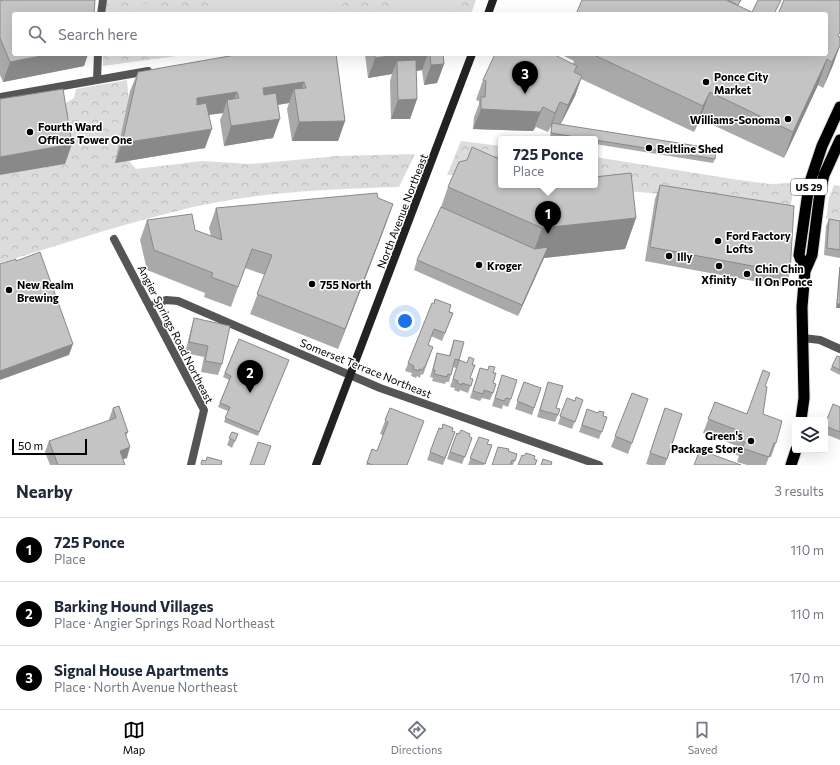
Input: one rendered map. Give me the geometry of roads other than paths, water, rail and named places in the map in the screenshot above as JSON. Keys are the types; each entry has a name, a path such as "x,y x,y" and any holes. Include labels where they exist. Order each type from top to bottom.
{"highway":[{"name":"US 29","path":"805,271 800,255 809,185 822,146 840,107"},
{"name":"US 29","path":"801,417 804,398 802,307 805,271 812,255 820,192 824,175 840,140"},
{"path":"791,465 795,453"}],"main road":[{"path":"489,12 493,0"},
{"name":"North Avenue Northeast","path":"316,465 471,56"}],"street":[{"path":"101,12 103,0"},
{"path":"96,80 98,56"},
{"path":"0,97 156,70"},
{"name":"Angier Springs Road Northeast","path":"114,239 204,410 191,465"},
{"name":"Somerset Terrace Northeast","path":"150,306 166,300 178,301 380,388 599,465"},
{"path":"803,338 820,340 840,349"}],"place":[{"name":"Ponce City Market","path":"706,82"},
{"name":"Signal House Apartments","path":"525,94"},
{"name":"Williams-Sonoma","path":"788,119"},
{"name":"Fourth Ward Offices Tower One","path":"30,132"},
{"name":"Beltline Shed","path":"649,148"},
{"name":"725 Ponce","path":"548,234"},
{"name":"Ford Factory Lofts","path":"718,241"},
{"name":"Illy","path":"669,256"},
{"name":"Kroger","path":"479,265"},
{"name":"Xfinity","path":"719,266"},
{"name":"Chin Chin II On Ponce","path":"747,274"},
{"name":"755 North","path":"312,284"},
{"name":"New Realm Brewing","path":"9,290"},
{"name":"Barking Hound Villages","path":"250,393"},
{"name":"Green's Package Store","path":"751,441"}]}
